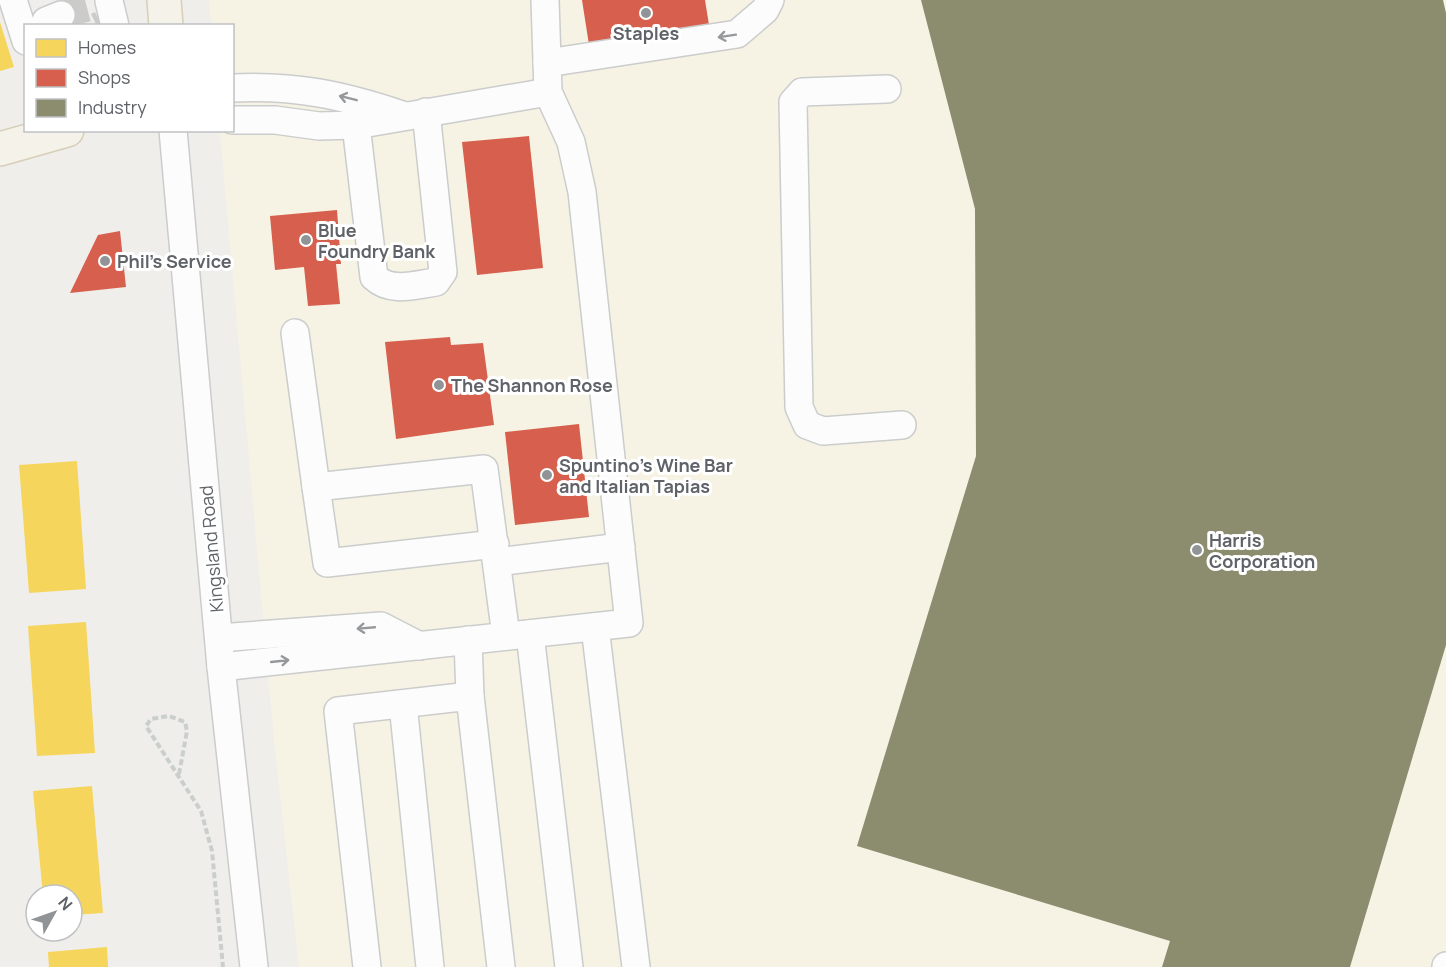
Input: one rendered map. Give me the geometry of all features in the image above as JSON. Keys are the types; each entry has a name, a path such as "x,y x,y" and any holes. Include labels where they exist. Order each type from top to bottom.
{"main road":[{"path":"164,0 166,24"},
{"path":"0,149 58,132"}],"street":[{"path":"0,3 13,0 24,34"},
{"path":"221,668 629,623 582,192 571,142 548,92 545,0"},
{"path":"547,63 736,34 765,10 770,0"},
{"path":"234,88 266,86 317,90 415,113"},
{"path":"887,89 802,92 793,102 799,407 807,425 823,431 902,425"},
{"path":"234,120 275,120 319,126 356,125 415,113 548,92"},
{"path":"356,125 374,277 383,285 396,287 436,282 443,272 415,113"},
{"name":"Kingsland Road","path":"173,132 221,668 254,967"},
{"path":"295,333 327,563 621,547"},
{"path":"316,487 484,470 496,553 518,635 569,967"},
{"path":"219,638 381,626 420,646"},
{"path":"595,627 636,967"},
{"path":"468,640 470,696 501,967"},
{"path":"367,967 338,711 470,696"},
{"path":"403,704 430,967"}],"path":[{"path":"179,774 187,731 185,722 169,716 151,719 146,726 201,811 212,851 223,967"}],"shaded area":[{"path":"209,0 1446,0 1446,967 299,967 274,739 220,132 234,132 234,24 211,24"}],"building: Homes":[{"path":"0,22 14,67 0,71"},
{"path":"77,461 86,589 29,593 19,465"},
{"path":"86,622 95,753 37,756 28,626"},
{"path":"92,786 103,913 84,914 84,883 42,883 33,791"},
{"path":"107,947 108,967 49,967 48,952"}],"building: Shops":[{"name":"Staples","path":"582,0 705,0 709,25 589,45"},
{"path":"529,136 543,268 477,275 462,142"},
{"name":"Blue Foundry Bank","path":"337,210 341,264 336,264 340,304 308,306 304,267 275,270 270,216"},
{"name":"Phil's Service","path":"120,231 126,287 70,293 98,235"},
{"name":"The Shannon Rose","path":"450,337 451,345 483,343 494,425 396,439 385,342"},
{"name":"Spuntino's Wine Bar and Italian Tapias","path":"579,424 589,517 515,525 505,432"}],"building: Industry":[{"name":"Harris Corporation","path":"921,0 1443,0 1446,13 1446,645 1350,967 1162,967 1170,941 857,846 976,456 975,209"}],"tunnel":[{"path":"61,15 95,6"}],"place":[{"name":"Staples","path":"646,13"},
{"name":"Blue Foundry Bank","path":"306,240"},
{"name":"Phil's Service","path":"105,261"},
{"name":"The Shannon Rose","path":"439,385"},
{"name":"Spuntino's Wine Bar and Italian Tapias","path":"547,475"},
{"name":"Harris Corporation","path":"1197,550"}]}
